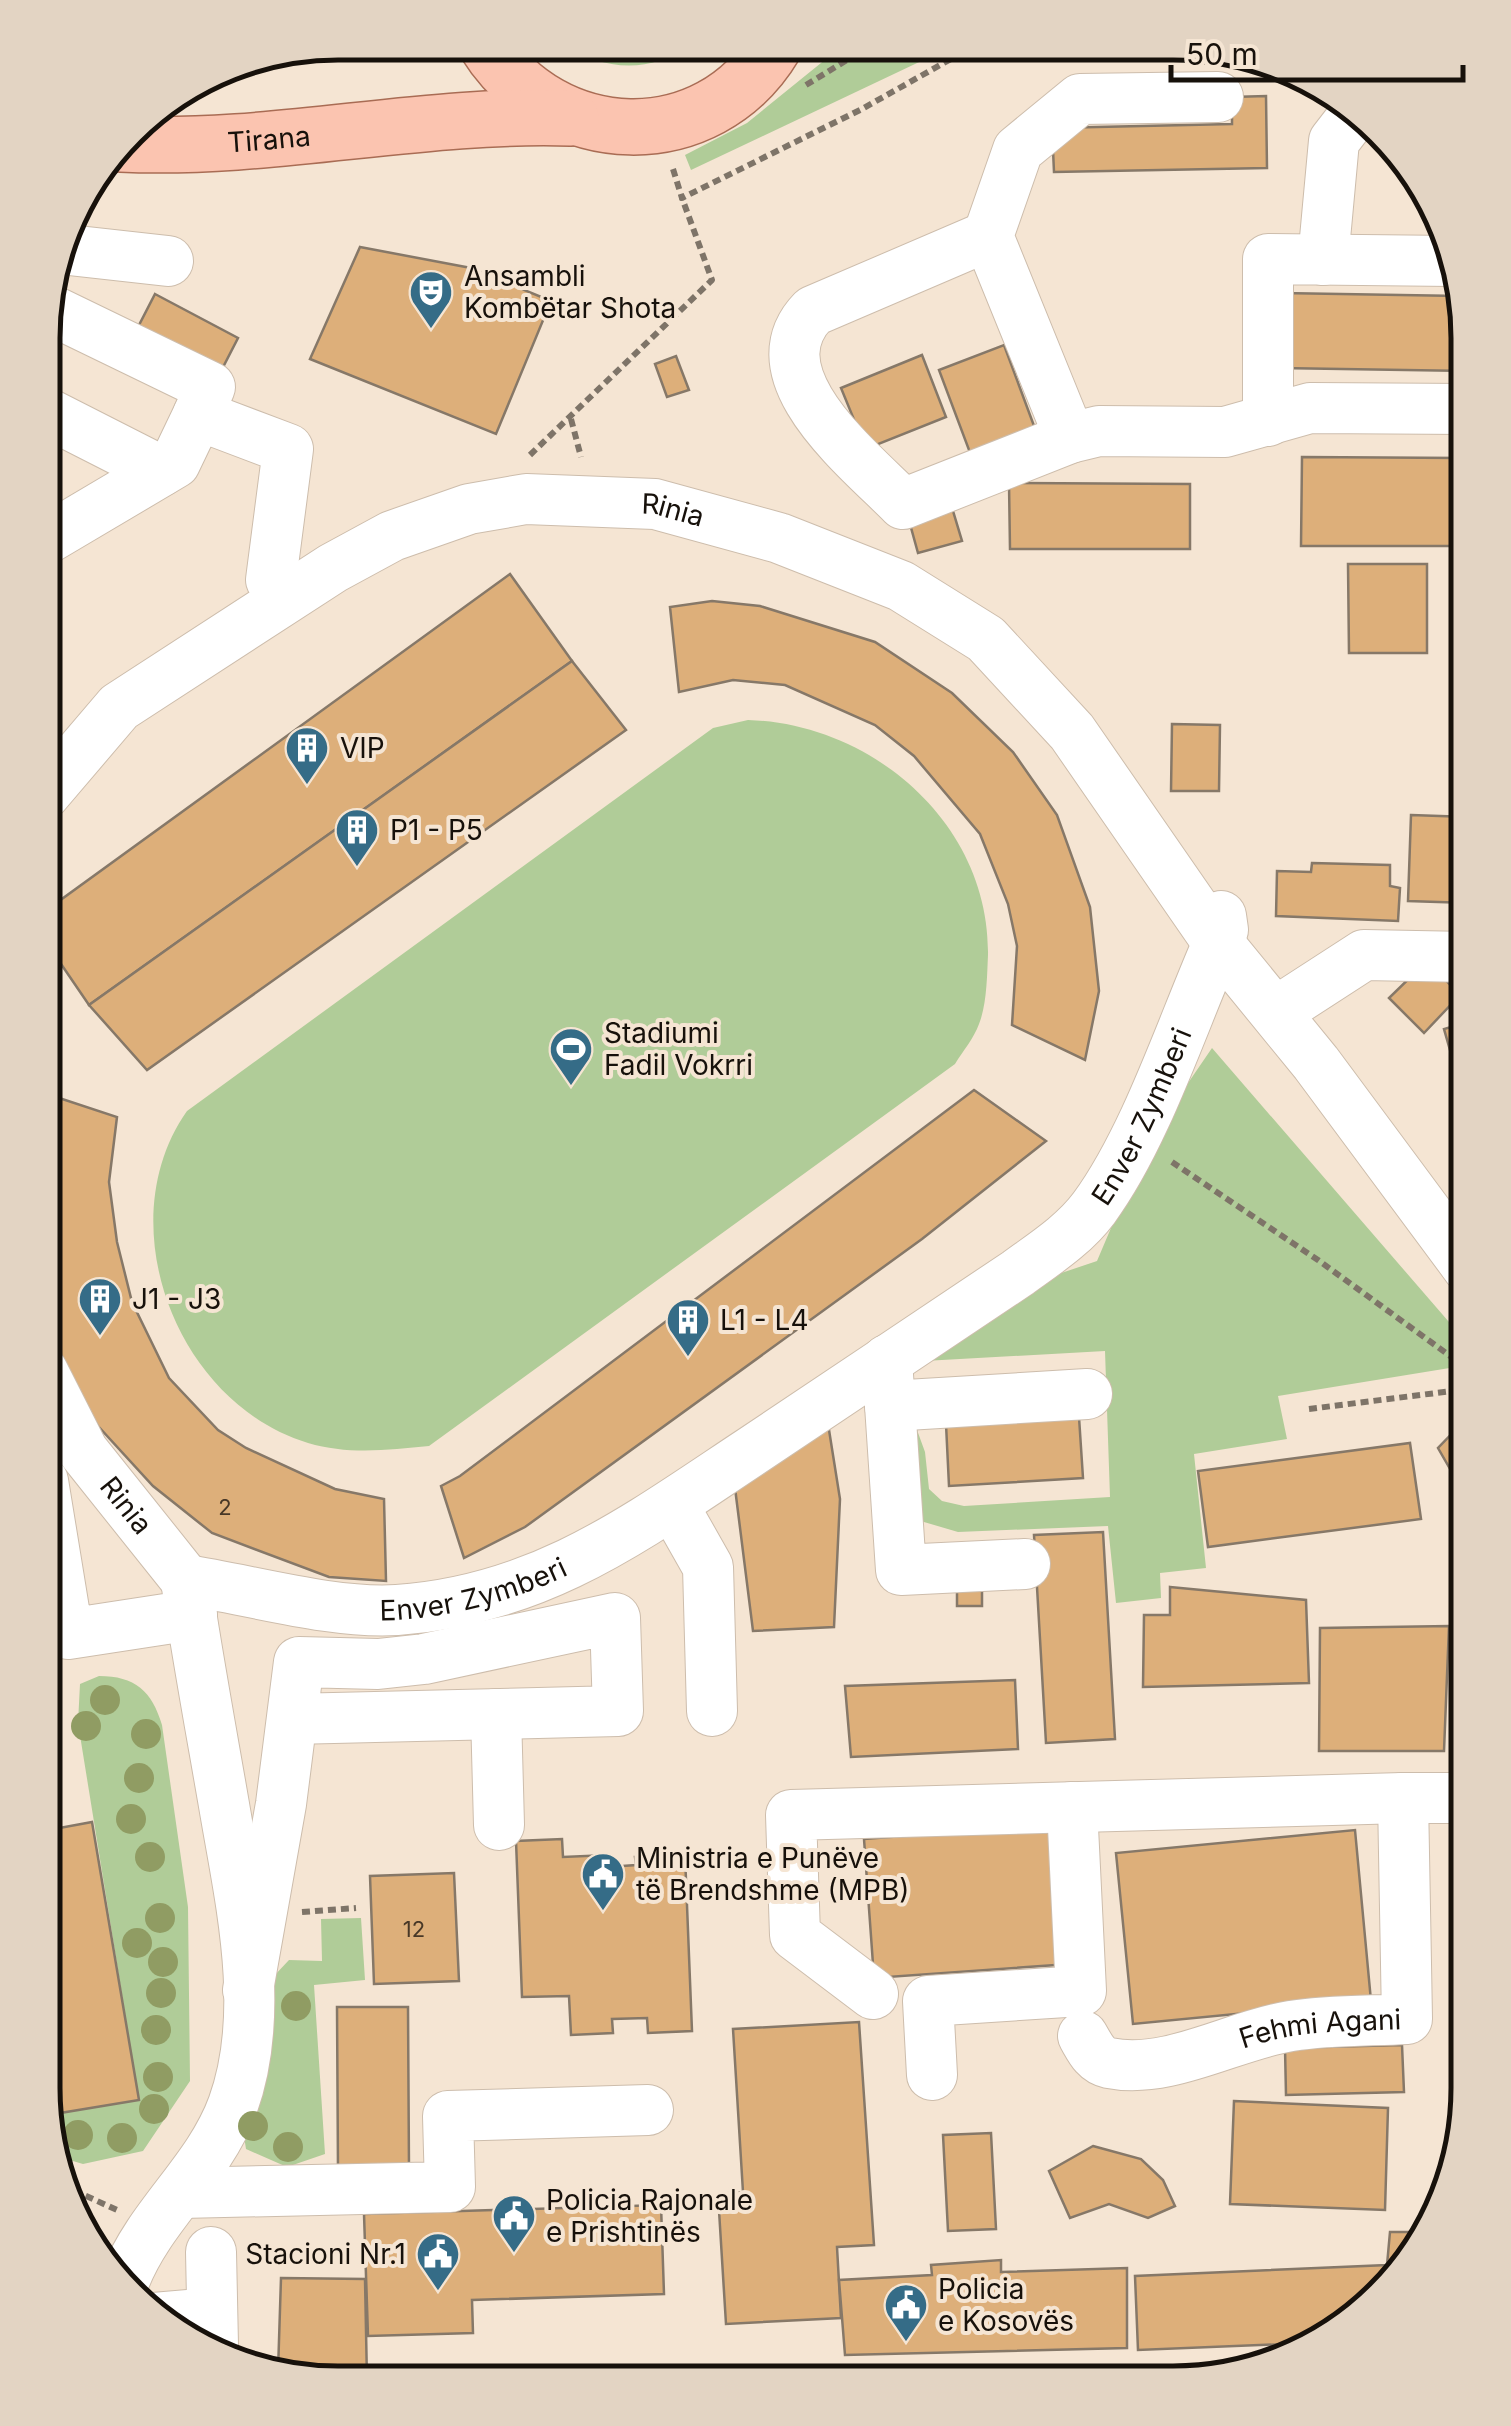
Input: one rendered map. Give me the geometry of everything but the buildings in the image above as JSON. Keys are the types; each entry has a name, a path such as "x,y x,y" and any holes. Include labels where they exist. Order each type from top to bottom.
{"main road":[{"path":"498,61 516,85 571,118 605,126 643,128 700,114 766,60"},
{"path":"415,122 459,80 468,61"},
{"name":"Tirana","path":"139,145 186,147 300,138 415,122 571,118"}],"street":[{"path":"1070,438 988,236 1018,150 1080,99 1218,97"},
{"path":"1322,260 1334,140 1348,122"},
{"path":"988,236 813,312 800,325 794,343 800,385 843,443 903,504 1070,438 1099,431 1225,432 1310,408 1451,409"},
{"path":"74,251 168,261"},
{"path":"1268,421 1268,259 1439,261"},
{"path":"60,525 175,463 210,387 61,315"},
{"path":"198,414 288,449 271,580"},
{"path":"60,420 161,471"},
{"name":"Rinia","path":"60,759 120,707 333,568 392,536 470,509 526,499 655,504 714,518 840,559 901,586 986,639 1072,732 1218,943"},
{"path":"1124,757 1223,920 1218,943 1276,1012 1450,1245"},
{"name":"Enver Zymberi","path":"60,1585 68,1634 189,1598 349,1608 429,1607 473,1598 576,1562 889,1383 1061,1242 1092,1211 1133,1137 1218,943"},
{"path":"1276,1012 1364,955 1451,957"},
{"path":"1025,1564 902,1570 889,1383 1087,1394"},
{"name":"Rinia","path":"60,1404 83,1451 189,1598"},
{"path":"674,1507 708,1568 712,1711"},
{"path":"130,2272 218,2140 233,2104 248,2028 239,1900 189,1598"},
{"path":"248,1990 300,1662 378,1664 424,1659 615,1618 618,1711 292,1719"},
{"path":"496,1714 498,1825"},
{"name":"Fehmi Agani","path":"1083,2036 1095,2056 1107,2063 1130,2063 1182,2056 1292,2026 1407,2020 1403,1798"},
{"path":"873,1994 795,1934 791,1815 1450,1798"},
{"path":"932,2075 928,2002 1082,1991 1072,1808"},
{"path":"167,2211 450,2187 448,2116 648,2110"},
{"path":"211,2252 213,2329"}],"path":[{"path":"682,198 862,109 949,60"},
{"path":"528,458 712,280 672,168"},
{"path":"1133,1137 1318,1260 1450,1356"},
{"path":"1309,1409 1450,1391"},
{"path":"79,2189 167,2211"}],"green space":[{"path":"824,60 923,60 691,170 685,155 747,123"},
{"path":"598,61 659,61 642,65"},
{"name":"Stadiumi Fadil Vokrri","path":"748,720 795,726 839,740 880,762 916,790 946,825 969,864 983,908 988,955 982,1016 955,1064 429,1446 338,1449 308,1443 262,1422 222,1390 191,1350 168,1304 156,1255 154,1204 164,1156 187,1111 713,728"},
{"path":"1212,1048 1450,1324 1450,1368 1278,1396 1287,1439 1194,1454 1206,1568 1160,1573 1161,1598 1116,1603 1108,1526 958,1532 907,1517 904,1449 917,1430 925,1452 929,1489 942,1501 964,1506 1110,1497 1105,1351 906,1362 1002,1293 1097,1261 1147,1143"},
{"path":"99,1676 132,1683 153,1703 162,1725 188,1907 190,2081 143,2151 83,2164 69,2160 62,2113 139,2100 78,1723 80,1684"},
{"path":"361,1918 365,1980 314,1985 325,2154 287,2167 246,2149 240,2111 258,1993 289,1960 322,1961 321,1919"}],"place":[{"name":"Ansambli Kombëtar Shota","path":"431,330"},
{"name":"VIP","path":"307,786"},
{"name":"P1 - P5","path":"357,868"},
{"name":"Stadiumi Fadil Vokrri","path":"571,1087"},
{"name":"J1 - J3","path":"100,1337"},
{"name":"L1 - L4","path":"688,1358"},
{"name":"Ministria e Punëve të Brendshme (MPB)","path":"603,1912"},
{"name":"Policia Rajonale e Prishtinës","path":"514,2254"},
{"name":"Stacioni Nr.1","path":"438,2292"},
{"name":"Policia e Kosovës","path":"906,2343"}]}
